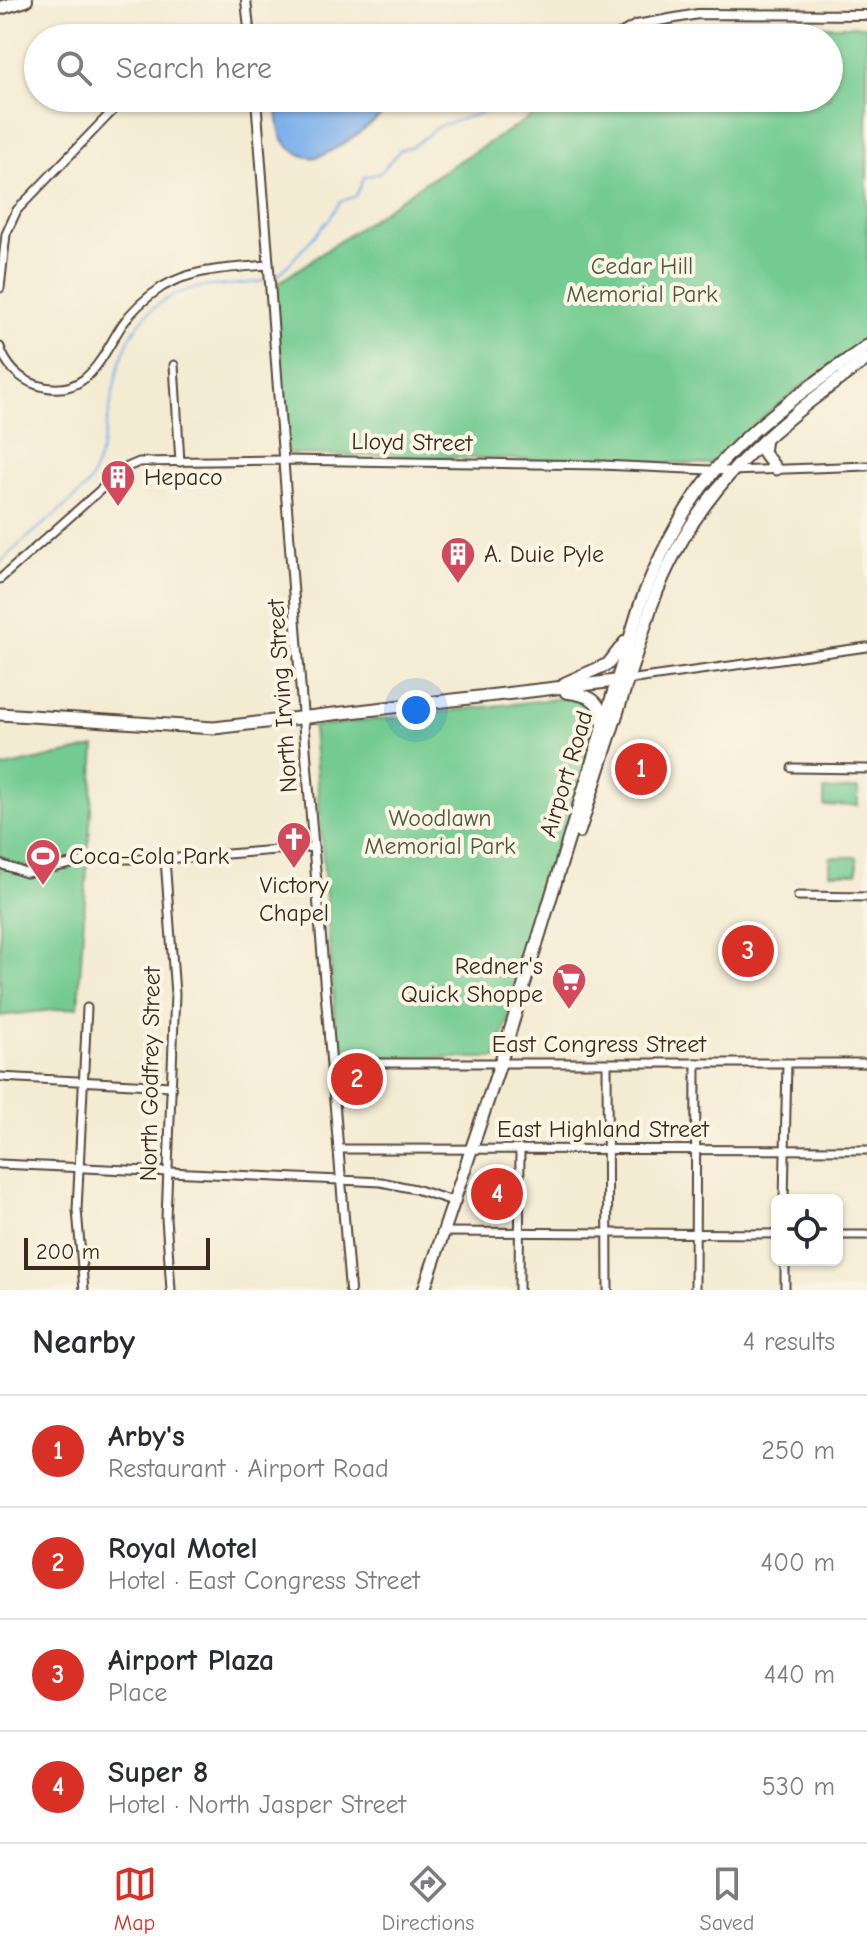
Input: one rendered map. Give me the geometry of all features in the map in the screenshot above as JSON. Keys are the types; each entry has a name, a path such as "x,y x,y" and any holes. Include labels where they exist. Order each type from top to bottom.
{"highway":[{"path":"0,8 26,0"}],"main road":[{"name":"Airport Road","path":"424,1290 448,1232 476,1149 623,681 632,632 653,569 714,471 746,438 867,346"},
{"name":"Airport Road","path":"503,1063 603,727 674,553 702,507 731,471 765,438 867,359"},
{"path":"765,438 763,452 776,469"},
{"path":"550,689 603,667 614,658 632,632"},
{"path":"0,714 194,728 233,727 623,681"},
{"path":"550,689 592,698 600,706 603,727"},
{"name":"Airport Road","path":"431,1290 456,1202 476,1149"}],"street":[{"path":"246,0 249,24"},
{"path":"640,24 698,14 867,15"},
{"path":"0,288 6,234 22,202 111,112"},
{"name":"North Irving Street","path":"257,112 350,1290"},
{"path":"0,347 10,366 24,379 47,387 66,386 85,378 98,367 123,323 164,286 202,272 268,265"},
{"path":"174,365 180,462"},
{"name":"Lloyd Street","path":"0,579 125,468 139,462 283,460 602,465 714,471 867,466"},
{"path":"623,681 867,647"},
{"path":"792,768 867,769"},
{"path":"0,864 26,873 96,859 165,859 314,847"},
{"name":"North Godfrey Street","path":"165,859 175,994 166,1218 171,1290"},
{"path":"798,896 867,897"},
{"path":"84,1290 77,1210 87,1008"},
{"name":"East Congress Street","path":"332,1063 867,1063"},
{"path":"695,1290 696,1063"},
{"path":"784,1194 787,1063"},
{"path":"607,1064 608,1290"},
{"path":"0,1077 171,1086"},
{"name":"East Highland Street","path":"339,1149 867,1150"},
{"path":"519,1290 520,1149"},
{"path":"0,1164 396,1184 456,1202"},
{"path":"448,1232 771,1234"},
{"path":"843,1235 867,1235"},
{"path":"785,1266 785,1290"}],"green space":[{"name":"Cedar Hill Memorial Park","path":"843,26 867,26 867,338 789,396 709,464 289,454 286,450 274,286 424,183 538,112 843,112"},
{"name":"Woodlawn Memorial Park","path":"582,698 597,707 598,719 496,1058 338,1057 313,727"},
{"name":"Coca-Cola Park","path":"95,747 78,1007 0,1016 0,768"},
{"path":"858,789 858,805 824,806 824,790"},
{"path":"830,857 857,857 857,873 830,873"}],"water":[{"path":"278,112 384,112 360,132 316,157 307,157 290,148 279,126"}],"waterway":[{"path":"271,278 278,276 328,221 340,202 356,196 364,177 380,173 400,150 413,146 439,126 484,112"},
{"path":"0,563 90,481 100,455 126,346 139,323 159,304 187,290 265,280"}],"place":[{"name":"Hepaco","path":"118,508"},
{"name":"A. Duie Pyle","path":"458,585"},
{"name":"Arby's","path":"641,769"},
{"name":"Victory Chapel","path":"294,870"},
{"name":"Coca-Cola Park","path":"43,887"},
{"name":"Airport Plaza","path":"748,951"},
{"name":"Redner's Quick Shoppe","path":"569,1011"},
{"name":"Royal Motel","path":"357,1079"},
{"name":"Super 8","path":"497,1194"}]}
